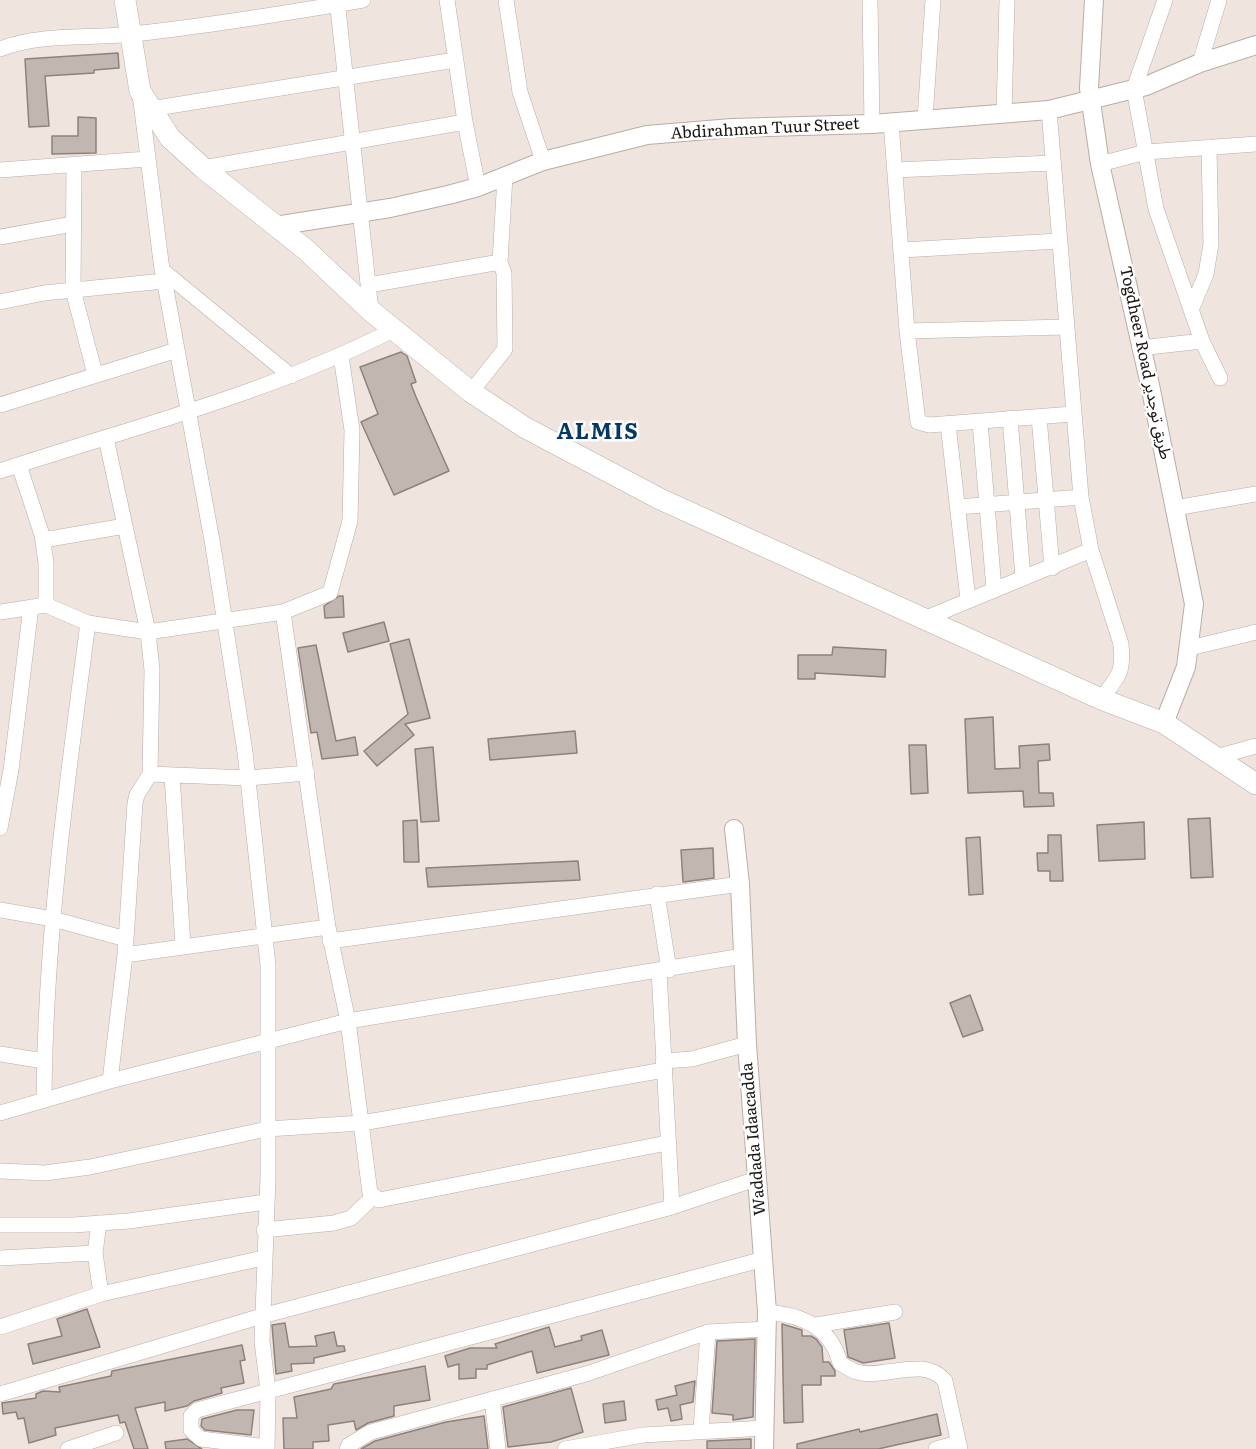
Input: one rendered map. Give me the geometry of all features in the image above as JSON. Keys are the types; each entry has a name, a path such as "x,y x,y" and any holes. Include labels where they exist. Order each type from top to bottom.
{"main road":[{"path":"125,0 145,100 170,138 202,168 305,249 371,311 395,328 471,392 524,427 660,499 1101,699 1164,723 1254,781"}],"street":[{"path":"0,49 14,44 40,40 131,34 363,0"},
{"path":"447,0 465,122 478,187"},
{"path":"506,0 520,92 543,160"},
{"path":"870,0 872,124"},
{"path":"925,119 933,0"},
{"path":"1004,114 1007,0"},
{"name":"Togdheer Road طريق توجدير","path":"1094,0 1090,102 1100,164 1194,604 1186,667 1164,723"},
{"path":"1165,0 1134,89 1156,208 1202,341 1221,378"},
{"path":"1200,63 1219,0"},
{"path":"337,2 371,311"},
{"name":"Abdirahman Tuur Street","path":"275,226 361,213 478,187 543,160 647,135 732,128 872,124 1049,110 1090,102 1134,89 1200,63 1256,45"},
{"path":"455,60 346,78 145,100 147,159 163,276 225,621 248,778 268,965 266,1202 262,1316 268,1391 267,1448 201,1439 191,1430 191,1416 197,1410 268,1391 765,1259"},
{"path":"1049,110 1081,497 1091,550 1121,644 1123,659 1122,672 1101,699"},
{"path":"202,168 465,122"},
{"path":"891,122 916,418 920,424 948,424 1073,414"},
{"path":"1100,164 1146,152 1256,144"},
{"path":"1191,310 1206,274 1211,244 1209,147"},
{"path":"0,170 147,159"},
{"path":"895,170 1052,163"},
{"path":"74,165 73,290 95,374"},
{"path":"471,392 505,349 504,273 500,262 505,176"},
{"path":"0,237 73,224"},
{"path":"902,250 1059,240"},
{"path":"369,285 500,262"},
{"path":"0,302 163,276 291,376"},
{"path":"907,331 1066,327"},
{"path":"0,471 187,412 291,376 341,356 395,328"},
{"path":"1140,348 1202,341"},
{"path":"0,405 177,350"},
{"path":"1,610 38,606 88,623 148,632 283,612 330,593 350,521 352,430 341,356"},
{"path":"1039,417 1052,568"},
{"path":"1010,418 1023,578"},
{"path":"980,422 994,589"},
{"path":"948,424 968,600"},
{"path":"106,438 148,632 152,670 150,774 136,795 125,955 110,1082"},
{"path":"0,824 46,563 43,540 19,465"},
{"path":"1175,508 1256,494"},
{"path":"958,507 1081,497"},
{"path":"43,540 125,526"},
{"path":"924,619 1091,550"},
{"path":"283,612 329,934 348,1021 370,1193 379,1200 667,1143"},
{"path":"44,1100 52,919 88,623"},
{"path":"1190,648 1256,632"},
{"path":"1216,757 1256,746"},
{"path":"150,774 248,778 307,773"},
{"path":"172,775 183,946"},
{"name":"Waddada Idaacadda","path":"734,829 740,884 756,1179 765,1259 767,1320 764,1449"},
{"path":"125,955 265,934 329,934 740,884"},
{"path":"657,894 664,971 663,1065 672,1207"},
{"path":"0,910 52,919 126,939"},
{"path":"0,1113 267,1040 348,1021 664,971 743,956"},
{"path":"0,1171 45,1173 90,1167 267,1128 362,1124 692,1059 747,1044"},
{"path":"0,1054 44,1061"},
{"path":"0,1394 262,1316 672,1207 756,1179"},
{"path":"264,1230 334,1223 351,1218 373,1197"},
{"path":"0,1226 99,1223 266,1202"},
{"path":"99,1223 95,1253 101,1294"},
{"path":"0,1258 95,1253"},
{"path":"0,1327 101,1294 263,1258"},
{"path":"816,1325 895,1312"},
{"path":"347,1449 349,1445 371,1432 586,1374 708,1332 788,1314 816,1325 836,1347 840,1363 857,1372 929,1371 940,1375 945,1381 959,1446 936,1449"},
{"path":"701,1430 708,1332"},
{"path":"492,1399 498,1449"},
{"path":"565,1449 643,1435 765,1428"},
{"path":"68,1449 116,1433"}],"building":[{"path":"118,53 119,68 94,70 94,73 45,76 49,126 29,127 25,59"},
{"path":"78,117 96,118 96,153 52,154 52,136 78,136"},
{"path":"401,352 407,356 416,382 411,384 449,471 394,495 361,422 378,414 360,367"},
{"path":"339,596 343,596 344,617 325,618 324,606"},
{"path":"384,622 389,641 348,652 343,633"},
{"path":"409,639 430,718 405,724 414,735 377,766 364,751 408,714 390,644"},
{"path":"316,645 336,741 355,737 358,755 322,759 317,732 311,733 298,648"},
{"path":"833,647 886,650 885,677 815,673 815,679 798,679 798,655 832,655"},
{"path":"993,717 995,769 1020,768 1019,746 1049,744 1050,760 1038,761 1039,793 1053,793 1054,806 1024,807 1023,791 968,793 965,719"},
{"path":"575,731 577,753 490,760 488,739"},
{"path":"909,745 926,745 928,793 911,794"},
{"path":"433,747 439,821 421,822 415,749"},
{"path":"1210,818 1213,877 1191,878 1188,819"},
{"path":"417,820 419,862 404,862 403,821"},
{"path":"1144,822 1145,859 1099,861 1097,825"},
{"path":"1048,835 1061,835 1063,881 1050,881 1050,871 1038,871 1037,853 1048,853"},
{"path":"980,837 983,894 969,895 966,838"},
{"path":"713,848 714,878 683,882 681,850"},
{"path":"578,861 580,880 428,887 426,868"},
{"path":"970,995 983,1030 963,1037 950,1003"},
{"path":"87,1309 100,1347 33,1364 28,1344 62,1336 57,1319"},
{"path":"285,1323 289,1347 317,1346 315,1336 334,1332 337,1346 344,1346 345,1351 314,1358 314,1363 291,1364 292,1371 276,1374 272,1325"},
{"path":"889,1323 895,1358 863,1363 848,1357 844,1330"},
{"path":"782,1324 802,1330 802,1336 811,1336 816,1339 822,1347 823,1362 829,1362 835,1371 835,1376 821,1376 821,1385 802,1385 803,1422 784,1423"},
{"path":"549,1327 555,1347 582,1340 581,1336 602,1330 609,1355 537,1373 532,1351 487,1365 487,1369 476,1369 476,1378 459,1379 459,1364 448,1367 445,1356 470,1348 497,1348 495,1344"},
{"path":"755,1339 753,1417 733,1420 733,1415 712,1413 717,1341"},
{"path":"242,1345 245,1360 240,1361 244,1383 221,1388 222,1393 194,1401 187,1406 165,1411 165,1402 135,1408 148,1449 134,1449 125,1422 120,1423 118,1415 55,1428 56,1435 29,1443 24,1418 18,1419 16,1412 3,1414 2,1403 36,1398 36,1394 43,1391 60,1392 59,1387 111,1376 112,1371"},
{"path":"425,1366 430,1400 394,1406 394,1416 368,1423 356,1430 354,1421 328,1425 329,1441 313,1442 313,1449 284,1449 283,1418 297,1418 294,1397 331,1389 334,1384"},
{"path":"695,1381 693,1402 680,1405 682,1419 671,1421 668,1408 658,1410 656,1400 677,1395 675,1386"},
{"path":"571,1388 583,1432 551,1442 508,1447 503,1407"},
{"path":"624,1401 626,1420 605,1423 603,1404"},
{"path":"237,1410 254,1410 251,1435 205,1430 201,1426 202,1419"},
{"path":"937,1414 941,1435 878,1449 797,1449 797,1444"},
{"path":"484,1416 488,1449 361,1449 375,1441 446,1422"},
{"path":"187,1439 202,1449 166,1449 165,1442"},
{"path":"751,1439 751,1449 707,1449 707,1441"}],"district":[{"name":"ALMIS","path":"598,433"}]}
